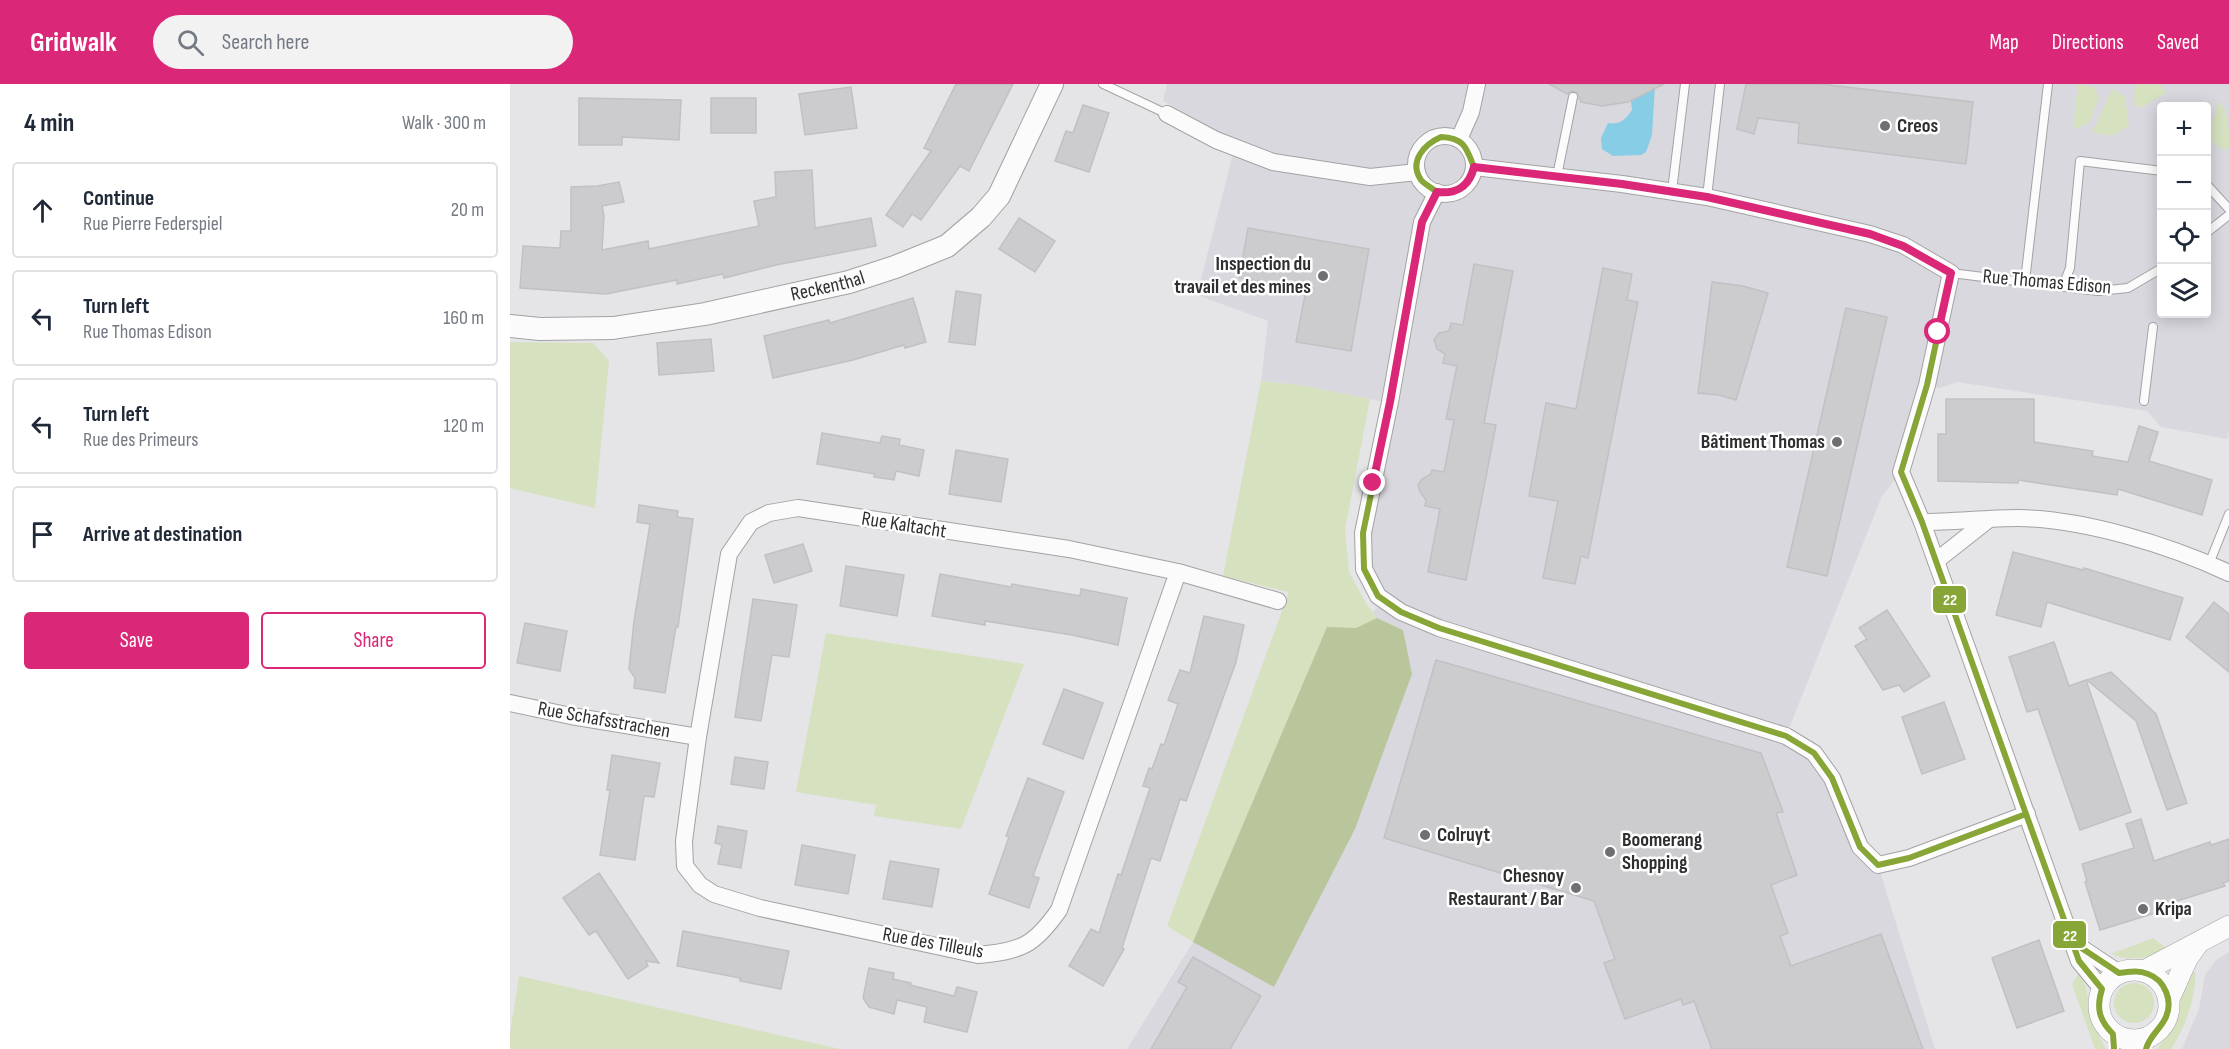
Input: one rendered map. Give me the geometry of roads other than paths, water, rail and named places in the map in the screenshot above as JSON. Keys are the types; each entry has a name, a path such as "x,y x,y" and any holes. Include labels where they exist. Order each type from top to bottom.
{"main road":[{"name":"Reckenthal","path":"510,326 540,329 613,328 705,314 849,282 947,246 981,218 999,195 1052,84"}],"street":[{"path":"1459,140 1471,112 1477,84"},
{"path":"1167,114 1216,140 1273,162 1370,177 1417,172"},
{"path":"1442,136 1459,140 1471,153 1474,167 1472,177 1466,185 1449,194 1428,188 1421,181 1416,161 1425,143 1442,136"},
{"name":"Rue Thomas Edison","path":"1474,167 1707,197 1870,234 1903,246 1951,273"},
{"path":"1437,192 1422,222 1390,402 1363,533 1364,569 1378,596 1401,612 1439,628 1786,736 1814,753 1832,778 1860,847 1878,865 1909,858 2027,814"},
{"path":"1951,273 1927,385 1901,472 1922,522 2071,941 2079,961 2102,989"},
{"name":"Rue Kaltacht","path":"698,737 729,554 751,522 769,513 798,508 1069,549 1178,572 1278,601"},
{"path":"1922,522 2019,518 2098,529 2152,543 2229,573"},
{"path":"1936,561 1989,520"},
{"name":"Rue des Tilleuls","path":"698,737 684,841 685,866 700,885 714,894 760,908 978,956 1010,952 1031,942 1046,930 1059,910 1178,572"},
{"name":"Rue Schafsstrachen","path":"510,703 571,716 698,737"},
{"path":"2144,971 2229,926"},
{"path":"2169,999 2160,982 2144,971 2131,969 2109,979 2098,1001 2099,1014 2114,1042 2131,1040 2148,1043 2165,1021 2169,1011 2169,999 2187,958 2202,939"},
{"path":"2071,941 2119,973"}],"lane":[{"path":"1103,84 1167,114"},
{"path":"1672,191 1684,84"},
{"path":"1707,197 1720,84"},
{"path":"2025,281 2049,84"},
{"path":"1557,176 1573,97"},
{"path":"2063,286 2070,268 2080,161 2157,170"},
{"path":"2211,189 2229,209"},
{"path":"2211,228 2229,215"},
{"name":"Rue Thomas Edison","path":"1951,273 2098,291 2128,288 2157,271"},
{"path":"2144,401 2153,327"},
{"path":"2209,564 2229,514"}],"water":[{"path":"1655,86 1652,135 1646,152 1641,155 1613,156 1602,149 1601,138 1608,123 1616,123 1625,119 1632,110 1631,101"}],"place":[{"name":"Creos","path":"1885,126"},
{"name":"Inspection du travail et des mines","path":"1323,276"},
{"name":"Bâtiment Thomas","path":"1837,442"},
{"name":"Colruyt","path":"1425,835"},
{"name":"Boomerang Shopping","path":"1610,852"},
{"name":"Chesnoy Restaurant / Bar","path":"1576,888"},
{"name":"Kripa","path":"2143,909"}]}
